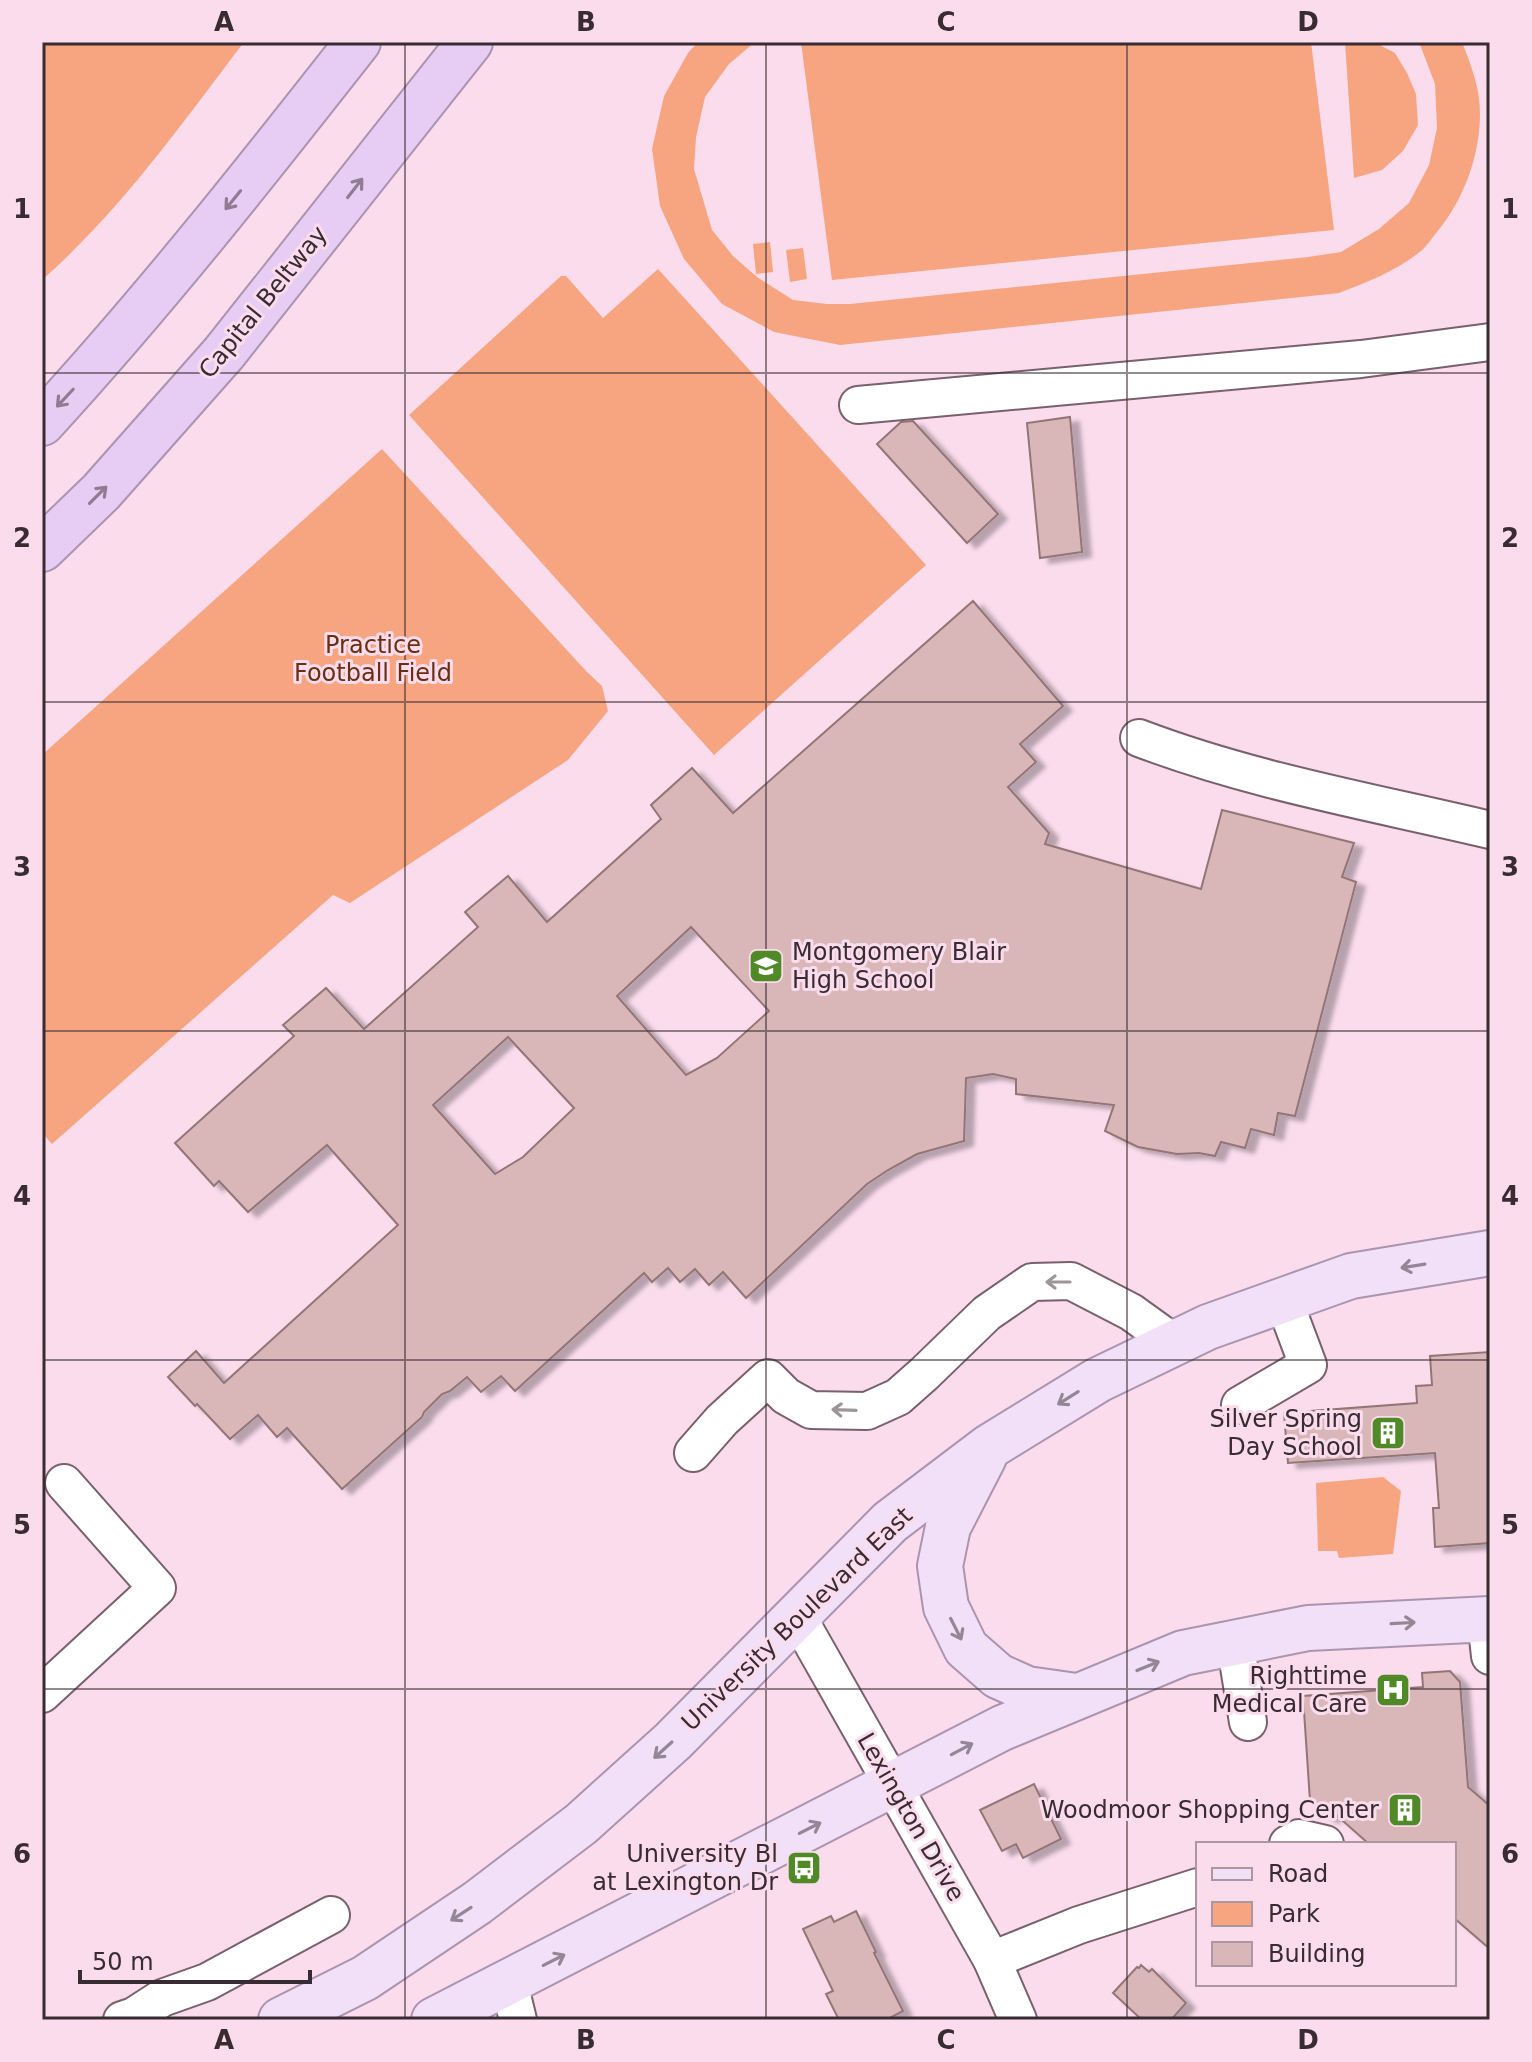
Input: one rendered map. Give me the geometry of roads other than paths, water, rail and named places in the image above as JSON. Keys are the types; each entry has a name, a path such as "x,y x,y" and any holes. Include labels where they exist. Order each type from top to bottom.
{"highway":[{"path":"282,139 345,42"},
{"path":"42,423 150,301 358,42"},
{"name":"Capital Beltway","path":"42,549 101,492 224,353 470,42"}],"main road":[{"name":"University Boulevard East","path":"281,2020 365,1978 477,1903 581,1824 673,1741 890,1522 989,1447 1098,1380 1208,1327 1351,1276 1490,1253"},
{"path":"989,1447 948,1527 940,1566 946,1607 966,1648 998,1676 1027,1689 1076,1696"},
{"path":"434,2020 514,2001 892,1785 1002,1728 1183,1653 1308,1628 1489,1631"}],"street":[{"path":"858,405 1361,359 1490,342"},
{"path":"1139,738 1182,754 1305,788 1488,830"},
{"path":"693,1453 722,1420 768,1378 786,1396 811,1410 867,1411 898,1397 987,1313 1032,1282 1071,1281 1125,1309 1174,1343"},
{"path":"1101,1282 1125,1309"},
{"path":"1240,1405 1308,1365 1284,1301"},
{"path":"42,1694 157,1588 64,1483"},
{"name":"Lexington Drive","path":"797,1616 992,1960 1018,2020"},
{"path":"1235,1642 1248,1722"},
{"path":"1292,1842 1299,1838 1316,1842"},
{"path":"992,1960 1079,1925 1196,1888"},
{"path":"122,2020 162,1998 219,1976 331,1915"}],"place":[{"name":"Montgomery Blair High School","path":"766,966"},
{"name":"Silver Spring Day School","path":"1388,1433"},
{"name":"Righttime Medical Care","path":"1393,1690"},
{"name":"Woodmoor Shopping Center","path":"1405,1810"},
{"name":"University Bl at Lexington Dr","path":"804,1868"}],"park label":[{"name":"Practice Football Field","path":"373,659"}]}
